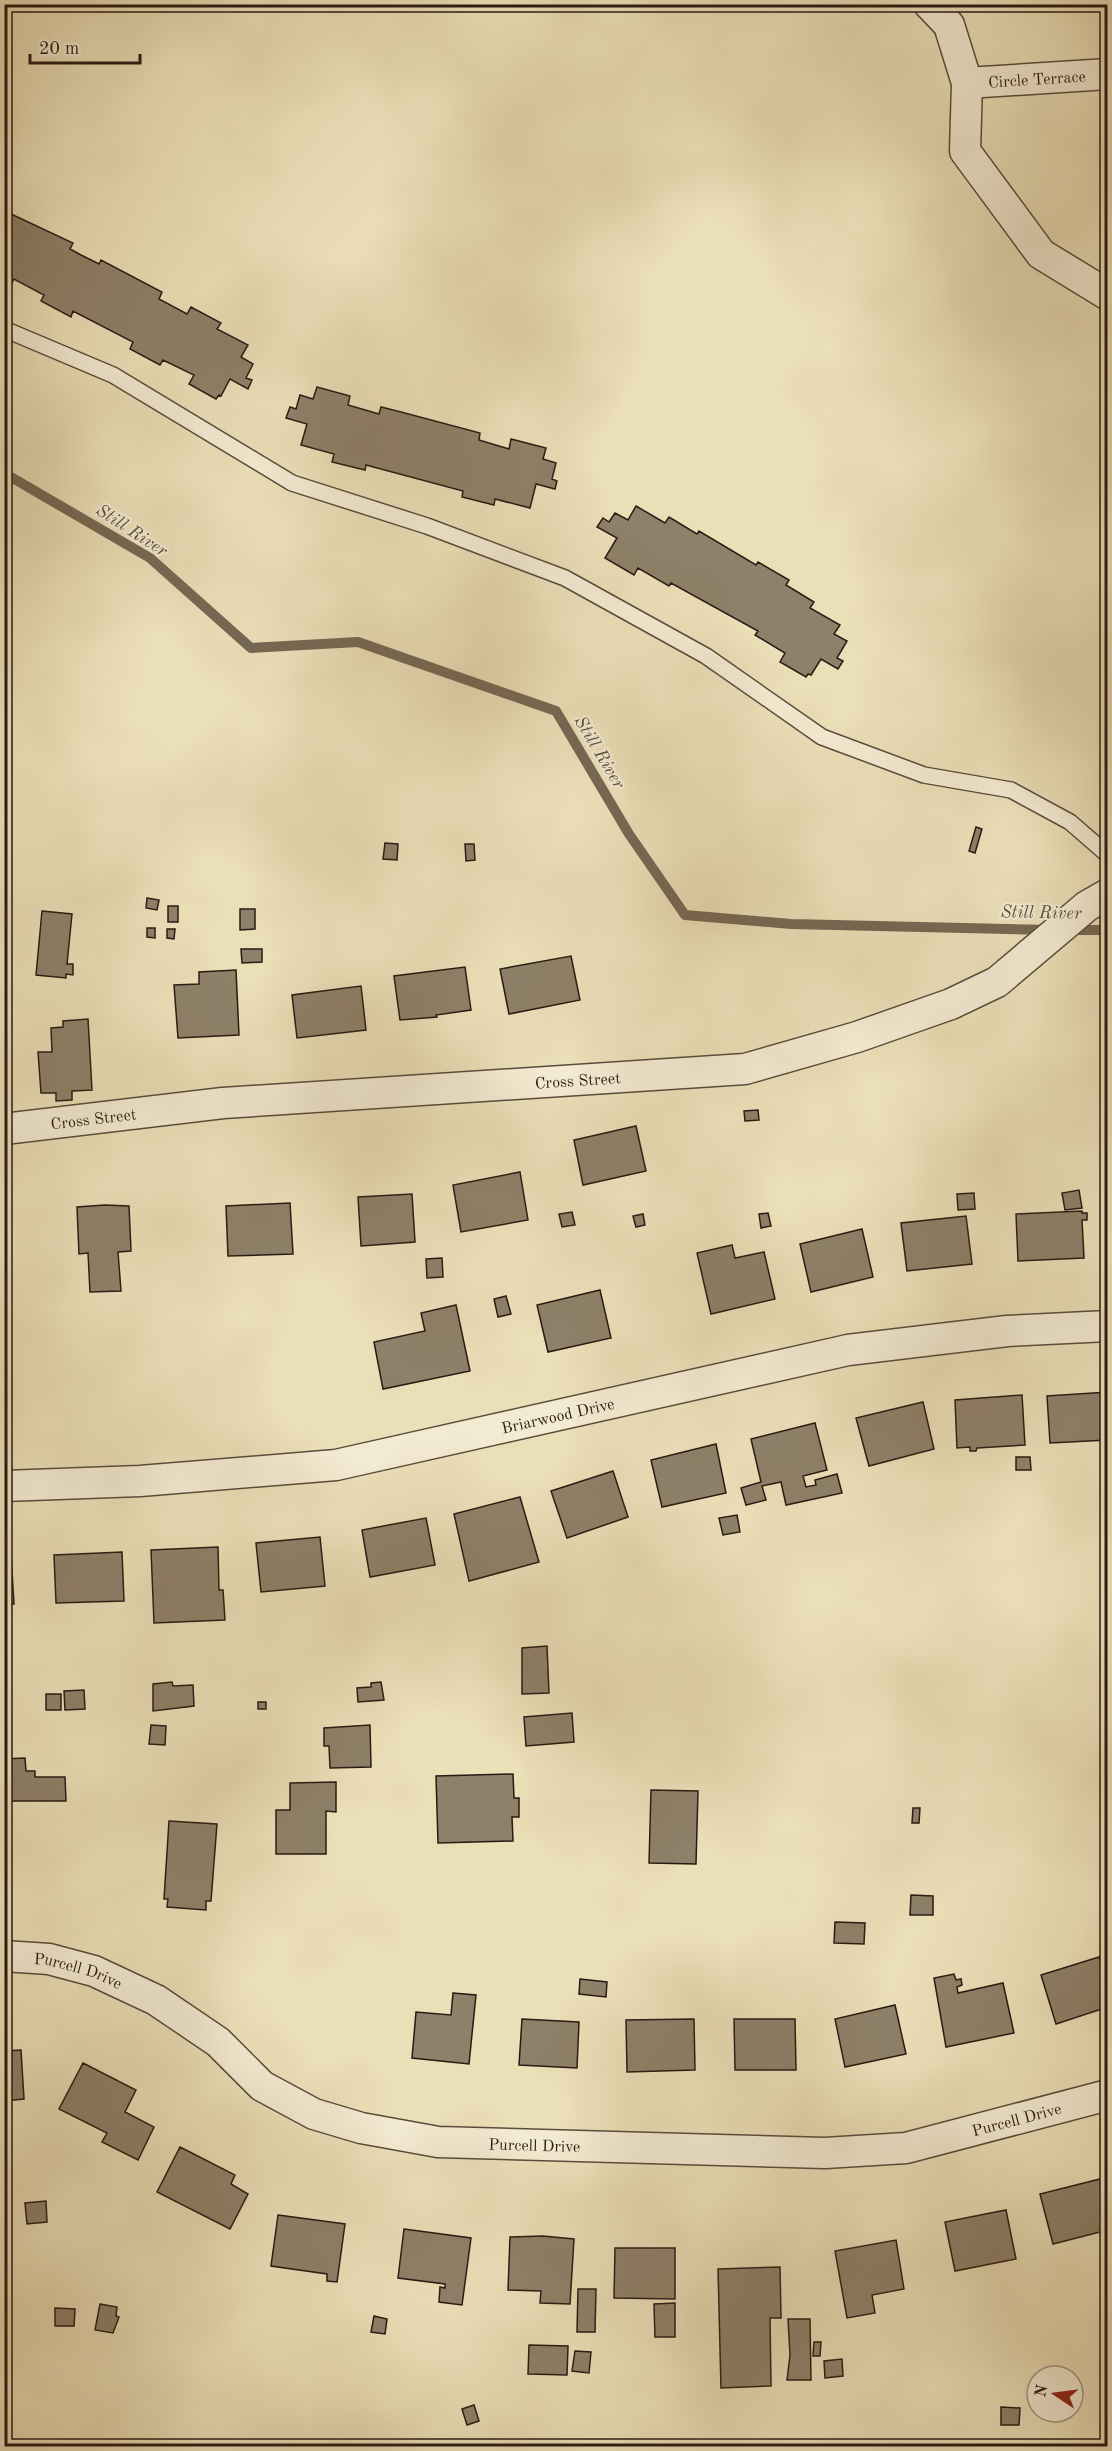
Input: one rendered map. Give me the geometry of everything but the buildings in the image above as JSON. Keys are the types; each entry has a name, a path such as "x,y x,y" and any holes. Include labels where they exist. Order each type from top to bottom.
{"street":[{"path":"929,4 949,25 967,83 965,151 1041,254 1107,295"},
{"name":"Circle Terrace","path":"967,83 1107,74"},
{"name":"Cross Street","path":"4,1129 223,1103 745,1069 857,1037 951,1004 997,982 1097,900"},
{"name":"Briarwood Drive","path":"4,1486 140,1481 336,1465 848,1350 1007,1331 1107,1326"},
{"name":"Purcell Drive","path":"4,1956 49,1959 94,1971 156,2000 218,2042 262,2085 314,2114 361,2128 438,2142 825,2153 906,2148 1107,2096"}],"lane":[{"path":"4,329 113,375 292,483 427,526 565,578 706,656 822,737 924,776 1011,790 1070,822 1107,855"}],"waterway":[{"name":"Still River","path":"4,473 150,558 251,648 358,642 556,711 629,834 685,915 791,924 1050,930"},
{"name":"Still River","path":"1069,930 1108,930"}]}
